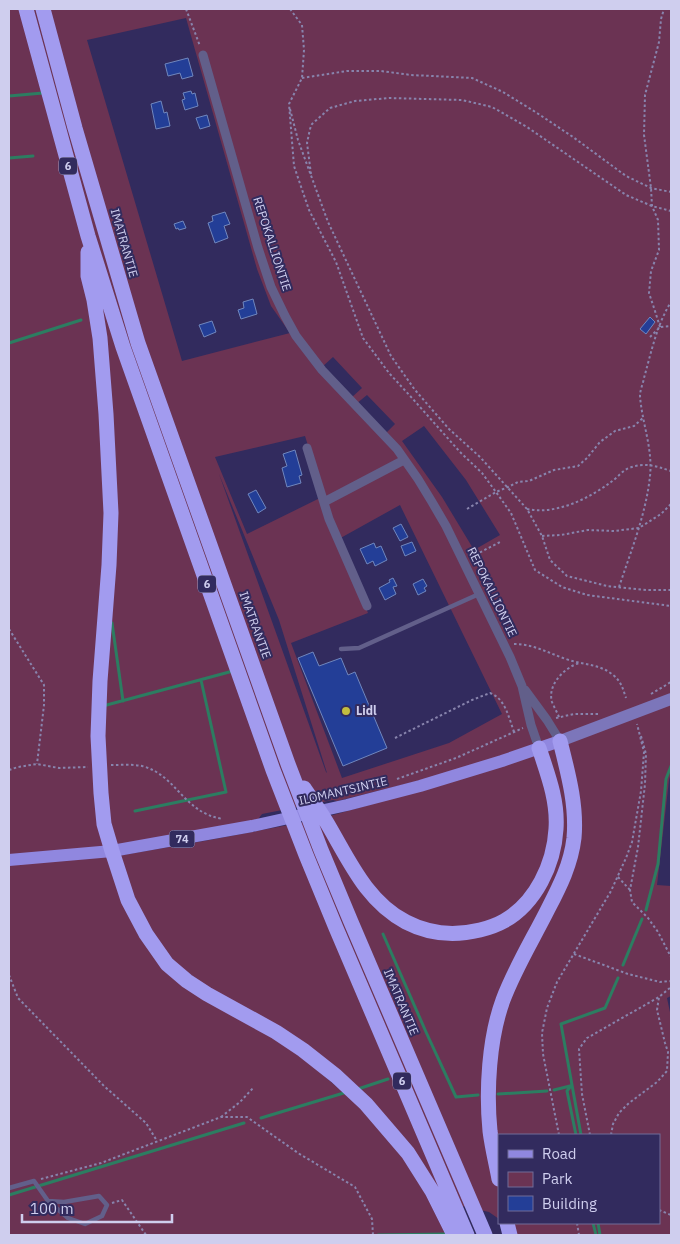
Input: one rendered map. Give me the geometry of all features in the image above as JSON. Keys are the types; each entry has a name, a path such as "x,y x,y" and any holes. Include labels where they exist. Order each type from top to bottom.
{"highway":[{"name":"6","path":"26,9 88,236 123,348 280,787 336,928 467,1235"},
{"name":"IMATRANTIE","path":"43,9 75,128 138,343 288,764 351,922 485,1235"},
{"path":"88,236 88,276 100,338 111,513 98,736 104,824 128,900 146,934 168,964 187,981 276,1032 303,1050 336,1076 366,1104 408,1153 432,1191 454,1235"},
{"path":"498,1174 490,1132 488,1087 497,1020 503,1000 522,957 563,882 570,861 574,838 574,810 569,774 560,741"},
{"path":"288,764 326,821 364,886 375,899 405,922 441,933 459,934 489,927 504,921 518,911 535,892 551,861 556,831 556,814 550,780 539,748"}],"main road":[{"name":"ILOMANTSINTIE","path":"9,860 112,851 252,826 347,806 420,786 539,748 671,699"}],"street":[{"name":"REPOKALLIONTIE","path":"203,55 258,248 271,287 285,316 296,336 322,370 397,450 418,479 446,526 510,657 522,686 531,725 539,748"},
{"path":"307,448 333,527 367,606"},
{"path":"324,502 404,460"},
{"name":"REPOKALLIONTIE","path":"522,686 560,741"}],"lane":[{"path":"341,649 359,648 479,594"},
{"path":"9,1188 34,1181 48,1202 68,1218 85,1224 102,1216 107,1205 99,1196 64,1202 48,1202"}],"path":[{"path":"186,9 203,55"},
{"path":"290,9 302,25 304,50 302,78 289,104 294,166 309,210 336,262 363,338 389,373 460,452 482,473 511,513 535,570 562,588 587,595 671,606"},
{"path":"660,327 649,293 650,271 659,250 658,220 652,206 644,135 645,95 659,42 664,9"},
{"path":"302,78 347,71 472,78 503,92 537,113 626,176 651,188 671,192"},
{"path":"312,178 307,143 310,129 312,124 330,108 354,101 389,98 462,100 492,107 527,127 626,195 652,206 671,211"},
{"path":"289,104 298,140 328,222 391,356 415,390 449,429 480,457 527,509 542,536 550,560 567,576 607,586 646,590 671,590"},
{"path":"619,587 639,528 647,499 650,475 648,437 640,394 660,327 671,302"},
{"path":"650,337 660,327 671,326"},
{"path":"467,509 518,482 554,470 578,466 600,442 615,431 634,426 643,418"},
{"path":"527,509 538,512 555,509 579,501 599,490 628,468 650,464 671,471"},
{"path":"542,536 588,530 614,531 639,528 662,514 671,504"},
{"path":"470,559 502,541"},
{"path":"9,629 44,685 44,705 37,764"},
{"path":"511,644 524,644 540,648 565,659 605,669 620,682 626,698"},
{"path":"559,717 552,702 551,693 559,677 566,669 579,663"},
{"path":"395,738 490,693 496,695 504,706 514,732"},
{"path":"547,720 574,714 603,713"},
{"path":"559,1134 543,1054 542,1033 547,1008 557,982 611,891 632,842 641,791 644,752 636,724 645,747 646,761 642,816 630,890 632,902 648,918 658,932 671,957"},
{"path":"394,781 456,758 531,725"},
{"path":"9,770 37,764 59,768 88,767"},
{"path":"111,765 142,766 152,770 167,779 197,810 226,820"},
{"path":"618,877 630,890"},
{"path":"574,954 628,974 660,982 671,981"},
{"path":"9,975 18,998 104,1086 146,1123 158,1142"},
{"path":"590,1134 582,1094 579,1049 587,1038 659,997 671,987"},
{"path":"611,1134 613,1124 619,1113 657,1082 667,1071 668,1052 657,1010 659,997"},
{"path":"34,1181 101,1163 221,1117 240,1102 254,1087"},
{"path":"221,1117 247,1117 298,1153 355,1187 372,1219 373,1235"},
{"path":"107,1205 122,1200 146,1235"}],"green space":[{"path":"9,9 671,9 671,696 501,758 442,775 337,801 333,800 262,814 256,822 108,848 138,935 270,1035 299,1054 362,1109 403,1155 448,1235 9,1235","holes":["186,18 257,269 271,306 290,333 182,361 87,40","333,357 362,388 351,398 322,367","367,395 395,424 385,434 356,404","424,426 466,480 500,535 474,550 442,497 402,441","305,436 324,496 247,534 215,457","219,474 279,620 326,772","400,505 502,714 449,743 342,778 291,643 368,613 337,540"]},
{"path":"671,702 671,773 657,885 671,886 671,996 667,998 671,1017 671,1235 517,1235 505,1224 660,1224 660,1134 498,1134 498,1218 489,1212 444,1202 369,1101 210,991 170,961 149,932 117,856 320,819 362,887 422,932 504,924 553,861 543,751"},
{"path":"538,753 553,814 547,861 518,906 474,928 424,926 377,896 326,817 429,788"}],"building":[{"path":"188,58 193,76 182,79 180,73 168,76 165,64"},
{"path":"191,91 192,94 195,93 198,106 185,110 182,100 185,99 183,93"},
{"path":"161,101 164,113 167,112 170,126 156,129 151,104"},
{"path":"207,115 210,126 200,129 196,118"},
{"path":"225,212 230,224 224,226 228,238 215,243 208,223 213,221 212,216"},
{"path":"183,221 186,228 176,229 174,224"},
{"path":"253,299 257,314 241,319 238,310 244,308 243,302"},
{"path":"650,317 655,322 646,334 640,329"},
{"path":"212,321 216,332 204,337 199,325"},
{"path":"295,450 302,475 299,476 301,483 287,487 282,468 287,466 283,454"},
{"path":"256,490 266,508 258,513 248,494"},
{"path":"401,524 408,537 400,541 393,528"},
{"path":"412,542 416,551 405,556 401,546"},
{"path":"374,543 376,548 381,546 387,560 375,566 373,561 367,564 360,549"},
{"path":"393,578 397,586 393,587 396,594 385,600 379,588 390,582 389,580"},
{"path":"423,579 427,586 424,588 426,591 418,595 413,584"},
{"name":"Lidl","path":"313,652 319,666 341,658 348,675 355,672 387,748 343,766 298,658"}],"waterway":[{"path":"9,96 43,93"},
{"path":"9,158 33,156"},
{"path":"9,343 81,320"},
{"path":"112,623 123,701"},
{"path":"103,706 233,671"},
{"path":"135,811 226,792 201,680"},
{"path":"646,910 658,864 666,779 671,766"},
{"path":"623,965 642,919"},
{"path":"383,934 456,1097 478,1095"},
{"path":"581,1134 561,1024 605,1008 618,978"},
{"path":"358,1089 388,1079"},
{"path":"554,1090 570,1086"},
{"path":"571,1086 567,1091 576,1134"},
{"path":"498,1094 547,1091"},
{"path":"261,1118 347,1092"},
{"path":"9,1195 244,1123"},
{"path":"593,1224 596,1235"},
{"path":"598,1224 600,1235"},
{"path":"378,1235 447,1235"}],"place":[{"name":"Lidl","path":"346,711"}]}
